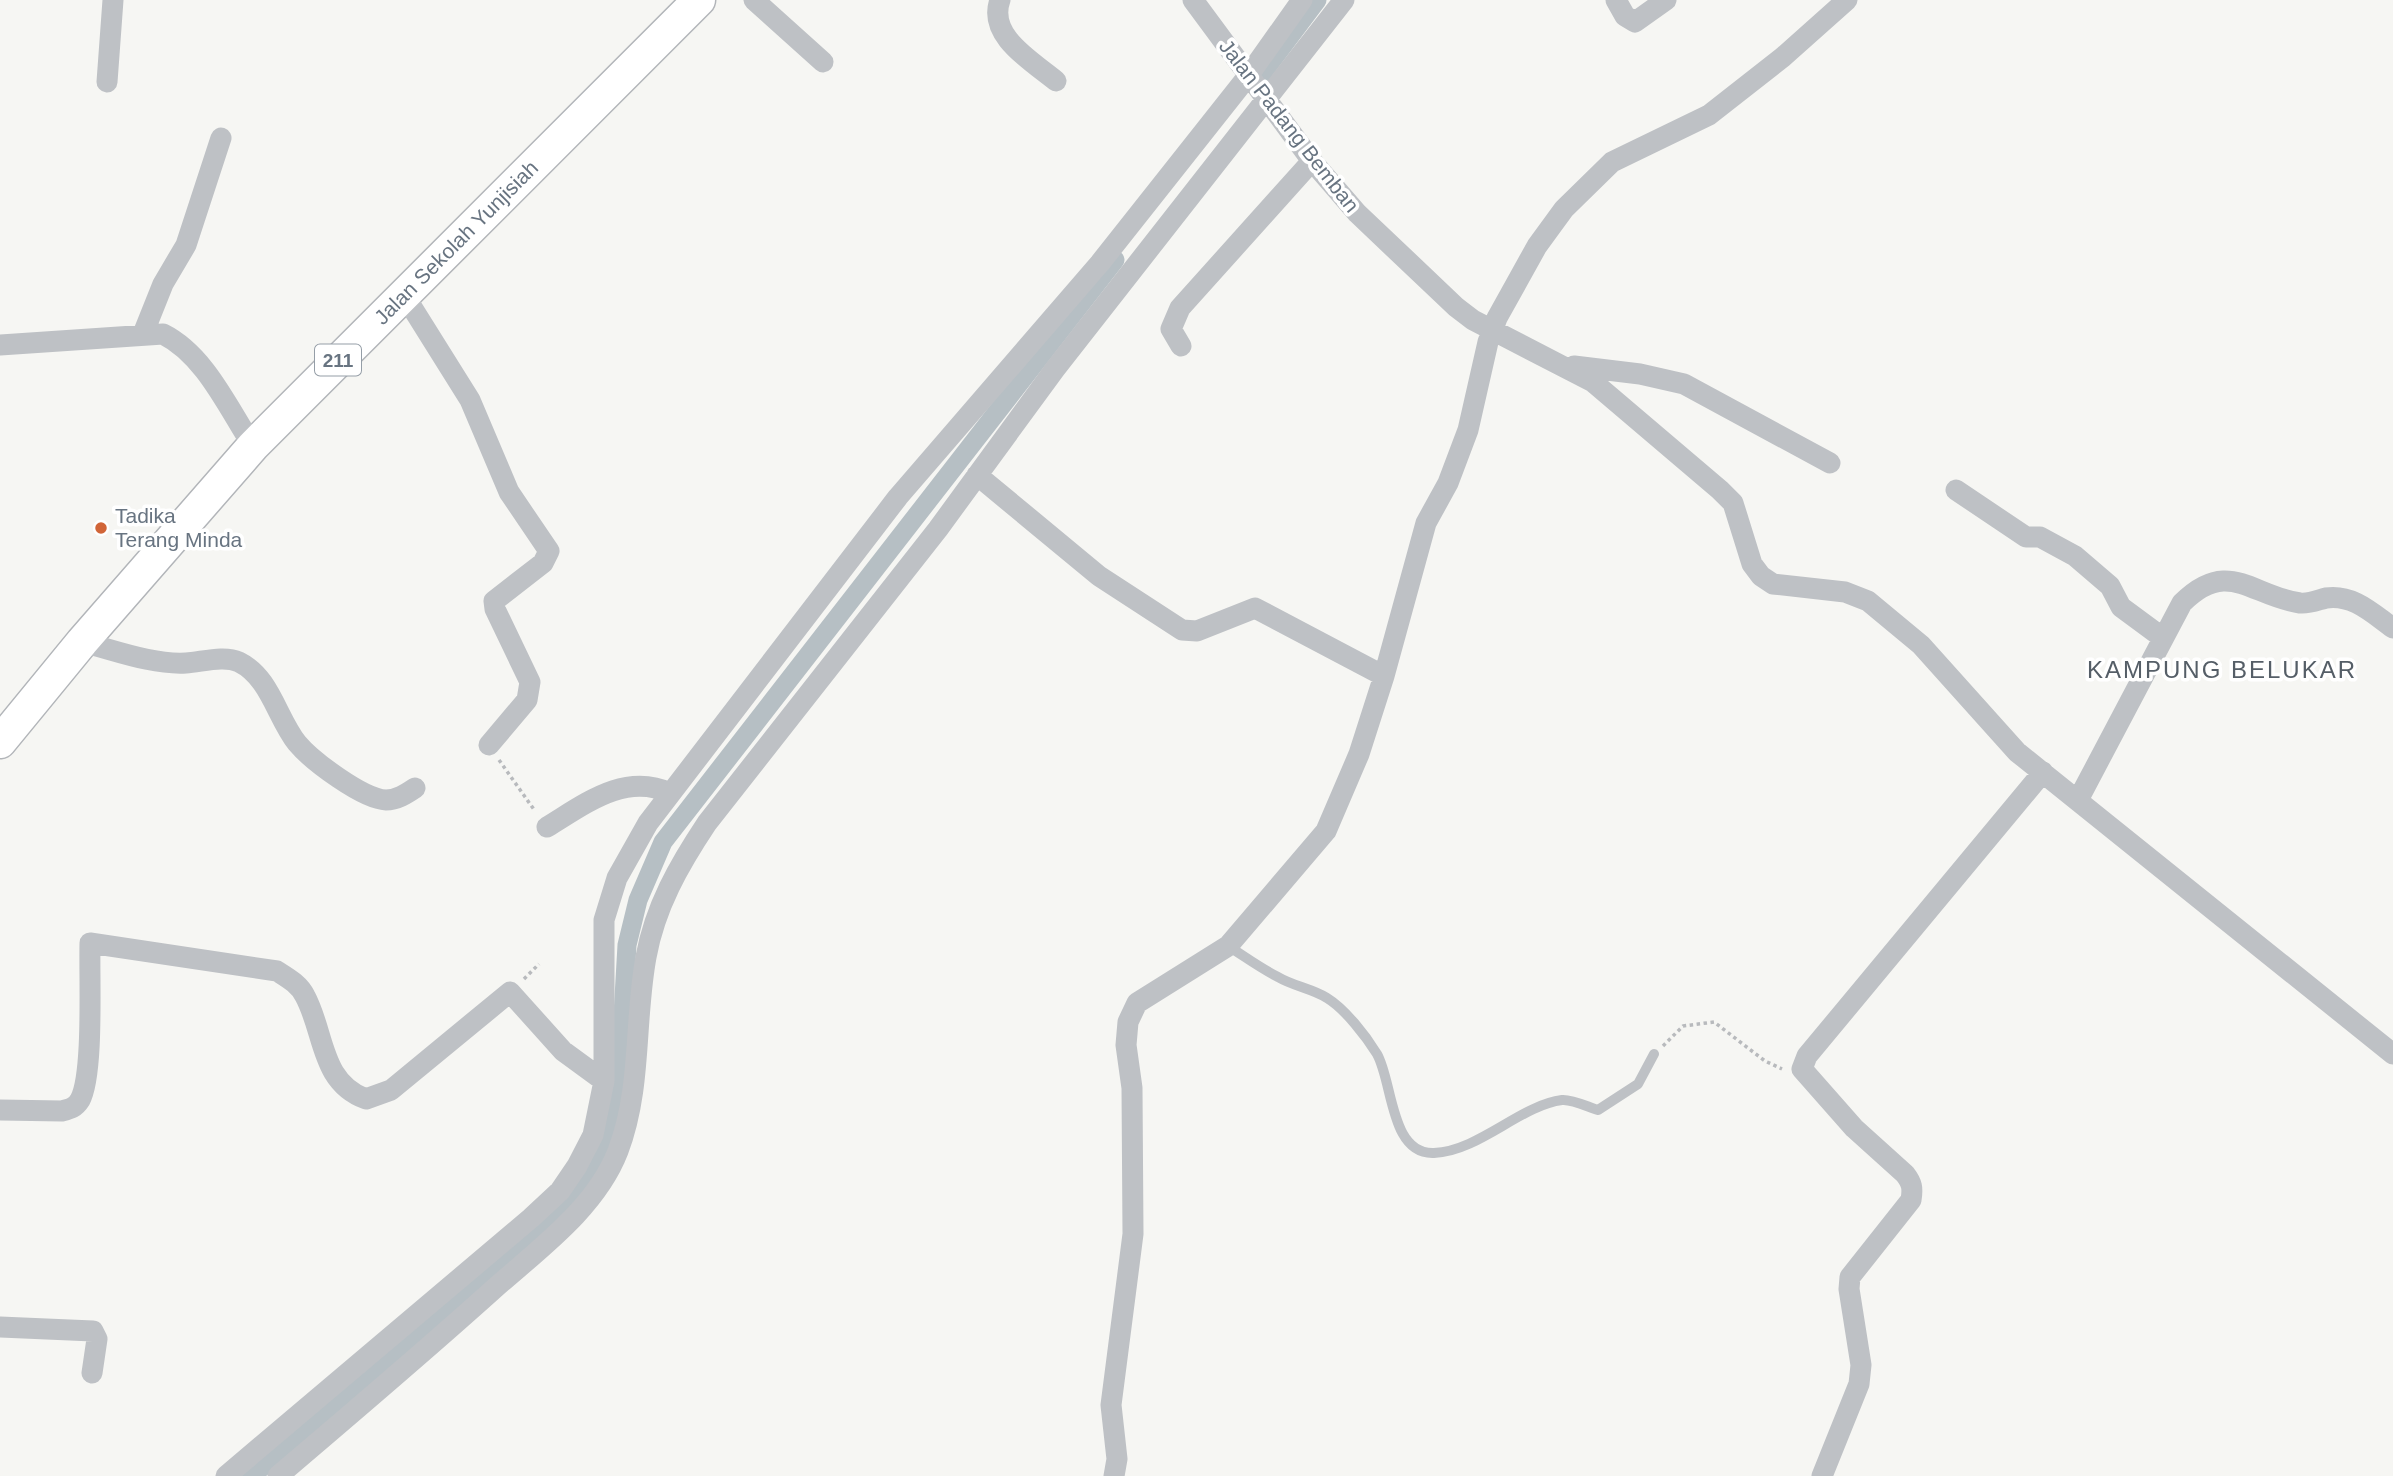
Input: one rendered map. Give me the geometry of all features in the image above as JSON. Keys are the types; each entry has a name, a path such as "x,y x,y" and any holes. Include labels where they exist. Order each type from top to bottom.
{"main road":[{"name":"Jalan Sekolah Yunjisiah","path":"0,742 82,642 253,446 403,293 699,0"}],"street":[{"path":"107,82 113,0"},
{"path":"754,0 823,62"},
{"path":"1000,0 995,13 999,28 1007,39 1056,81"},
{"name":"Jalan Padang Bemban","path":"1193,0 1311,161 1357,213 1456,307 1567,366 1614,399 1733,503 1752,564 1761,576 1773,584 1845,592 1868,601 1921,645 2017,752 2043,772"},
{"path":"278,1476 463,1296 540,1228 592,1198 617,1153 633,1104 646,957 663,897 682,860 977,475 1257,89 1302,0"},
{"path":"226,1476 463,1296 540,1228 593,1135 604,1081 604,920 628,855 670,793 898,496 1257,89 1344,0"},
{"path":"1616,0 1625,16 1635,22 1665,0"},
{"path":"1114,1476 1117,1459 1111,1405 1133,1234 1132,1088 1126,1045 1128,1022 1137,1003 1228,946 1326,831 1359,754 1384,676 1426,523 1448,483 1468,430 1497,331 1544,237 1564,209 1612,162 1709,115 1783,57 1847,0"},
{"path":"143,334 163,284 186,245 221,138"},
{"path":"1181,346 1171,329 1180,308 1311,161"},
{"path":"403,293 470,400 509,492 549,551 543,563 494,601 495,609 530,682 527,700 489,745"},
{"path":"0,345 163,334 180,342 194,355 253,446"},
{"path":"1567,366 1640,374 1684,384 1830,463"},
{"path":"977,475 1099,576 1182,631 1197,631 1255,608 1384,676"},
{"path":"1956,490 2026,537 2040,537 2075,555 2110,586 2121,607 2163,638"},
{"path":"2078,800 2182,603 2197,588 2211,582 2248,583 2274,597 2303,604 2343,597 2359,604 2393,628"},
{"path":"82,642 182,663 222,660 239,662 262,683 296,742 310,756 348,783 384,800 399,798 415,788"},
{"path":"1822,1476 1859,1384 1861,1365 1849,1289 1850,1277 1903,1210 1913,1191 1912,1182 1905,1174 1854,1128 1802,1069 1807,1056 2043,772 2393,1054"},
{"path":"547,827 619,787 657,787 670,793"},
{"path":"0,1110 62,1111 72,1109 79,1101 87,1062 90,943 277,971 295,982 305,996 327,1062 339,1082 351,1093 366,1099 391,1090 510,992 563,1051 604,1081"},
{"path":"0,1327 93,1331 97,1339 92,1373"}],"lane":[{"path":"1228,946 1278,978 1328,998 1346,1016 1376,1053 1386,1074 1394,1110 1405,1140 1412,1147 1433,1153 1484,1137 1541,1107 1564,1099 1598,1110 1637,1084 1654,1054"}],"path":[{"path":"489,745 547,827"},
{"path":"1654,1054 1683,1026 1714,1022 1765,1061 1781,1069 1802,1069"}],"waterway":[{"path":"1261,75 1317,0"},
{"path":"251,1476 305,1433 576,1195 593,1167 618,1102 627,945 638,900 663,842 1115,260"}],"place":[{"name":"Tadika Terang Minda","path":"101,528"}],"district":[{"name":"KAMPUNG BELUKAR","path":"2222,670"}]}
